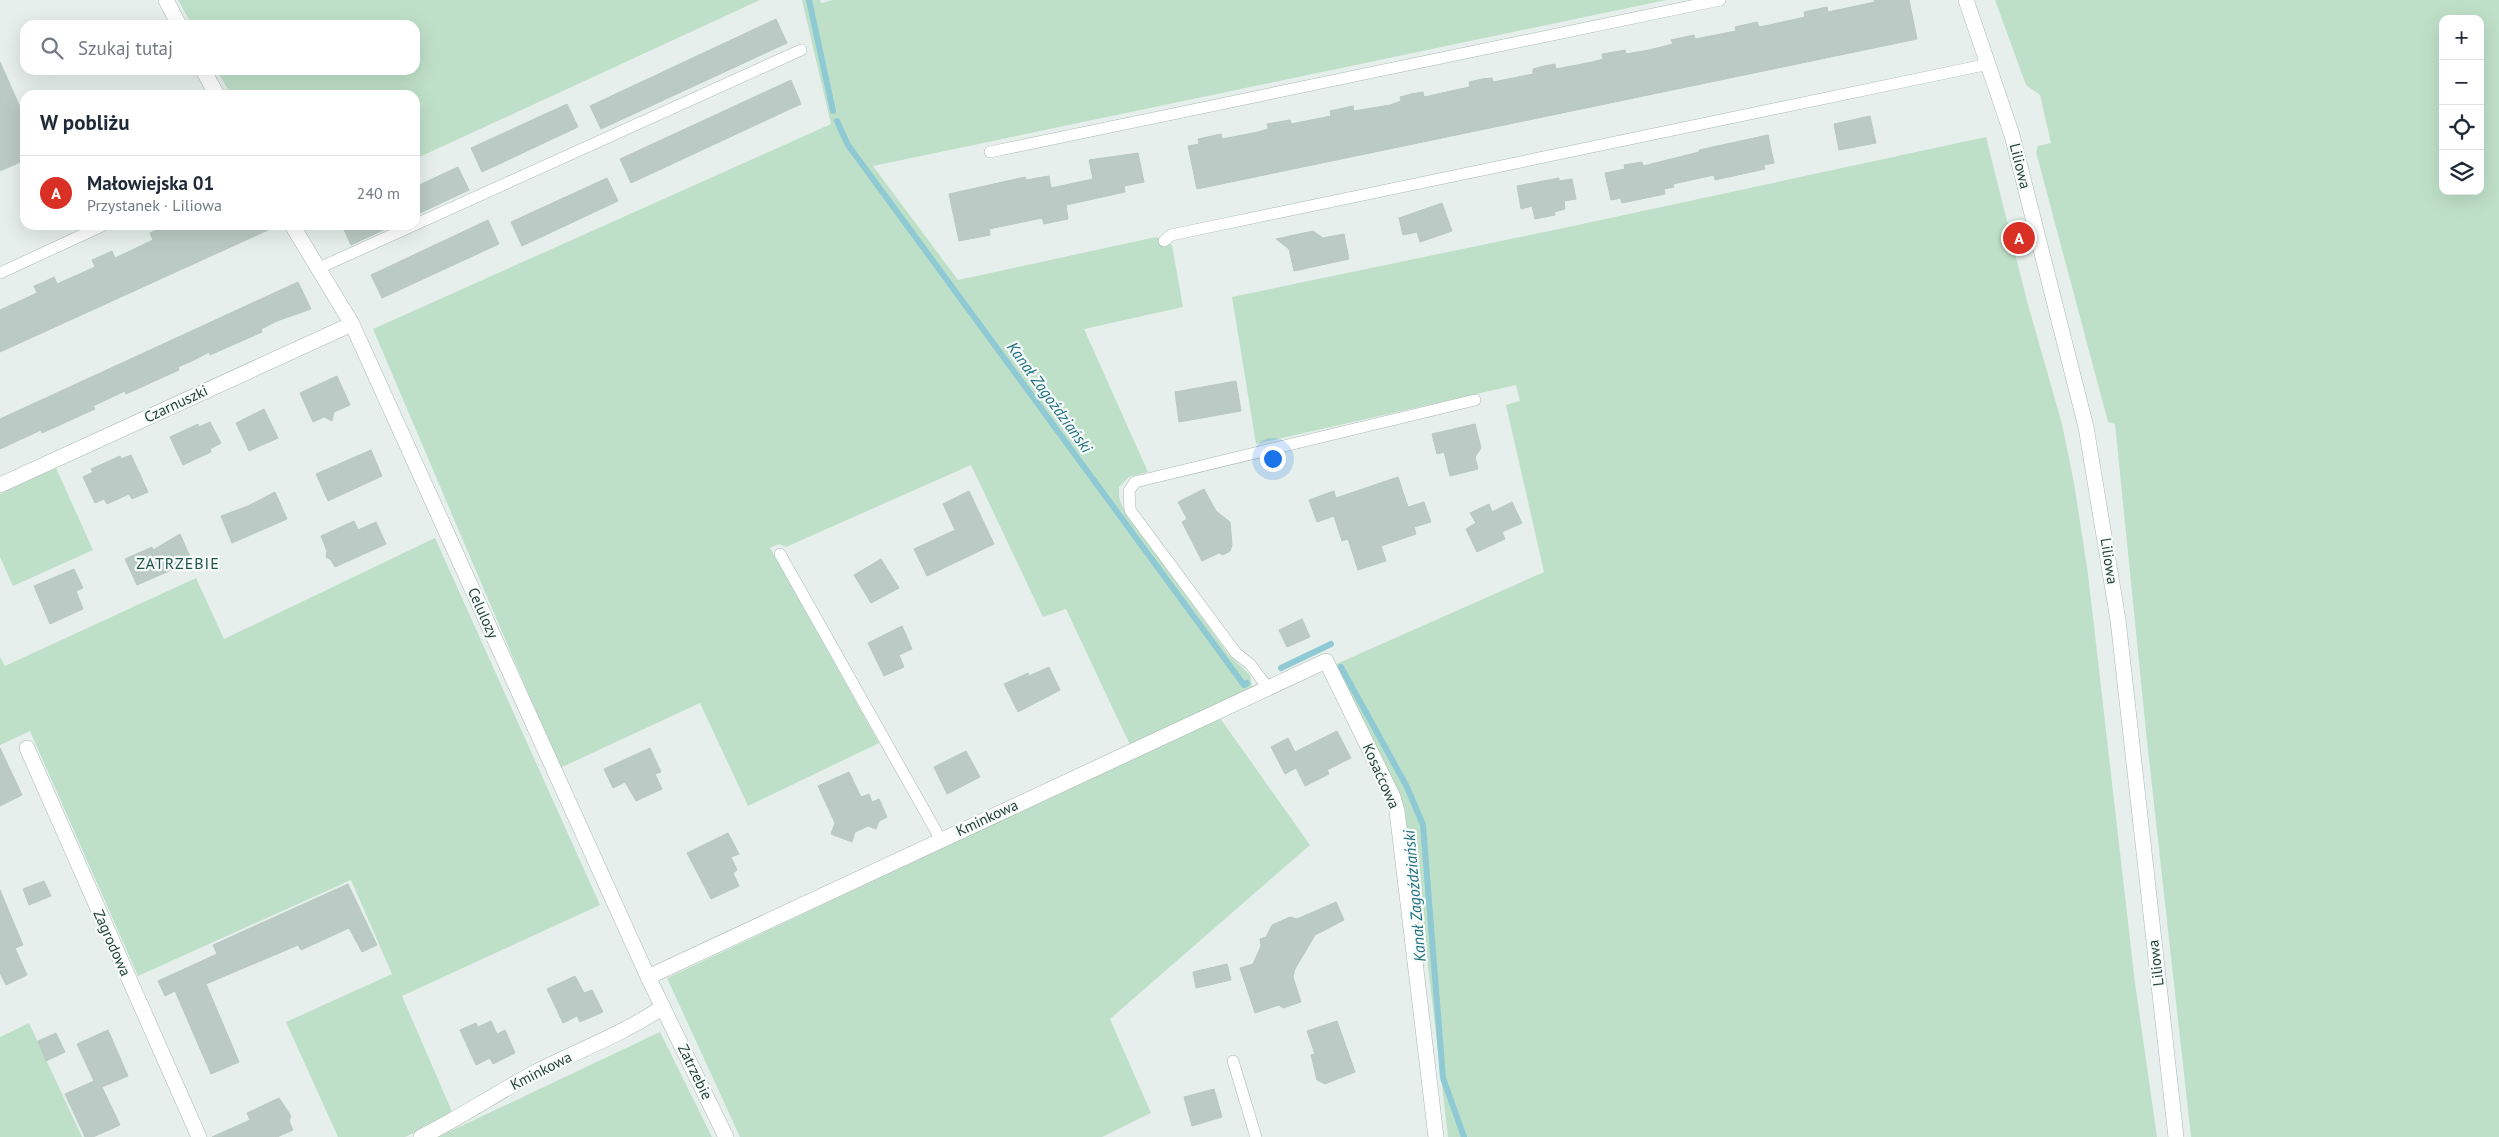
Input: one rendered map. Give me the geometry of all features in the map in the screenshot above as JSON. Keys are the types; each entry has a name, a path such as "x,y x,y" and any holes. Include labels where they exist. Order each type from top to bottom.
{"street":[{"path":"166,0 176,20"},
{"name":"Liliowa","path":"1966,0 2012,135 2086,426 2118,620 2176,1137"},
{"path":"206,75 214,90"},
{"name":"Celulozy","path":"295,230 352,324 648,977 663,1006"},
{"name":"Czarnuszki","path":"0,485 352,324"},
{"name":"Kminkowa","path":"648,977 1326,661"},
{"name":"Kosaćcowa","path":"1326,661 1393,796 1397,811 1436,1137"},
{"name":"Zagrodowa","path":"26,748 199,1137"},
{"name":"Kminkowa","path":"421,1137 446,1125 533,1073 644,1020 663,1006"},
{"name":"Zatrzebie","path":"663,1006 726,1137"}],"lane":[{"path":"990,152 1720,0"},
{"path":"420,222 801,50"},
{"path":"1164,241 1171,235 1988,64"},
{"path":"0,273 93,230"},
{"path":"319,268 403,230"},
{"path":"1268,688 1250,664 1236,653 1130,510 1129,491 1135,482 1474,400"},
{"path":"780,554 941,840"},
{"path":"1233,1060 1256,1137"}],"green space":[{"path":"178,0 760,0 420,157 420,90 228,90 220,75 420,75 420,20 189,20"},
{"path":"802,0 820,0 821,3 833,0 1666,0 873,166 958,280 1156,237 1172,245 1183,307 1084,329 1148,472 1129,477 1119,487 1119,497 1122,506 1229,655 1250,675 1252,687 1130,745 1066,609 1043,617 971,465 786,547 779,544 770,548 879,743 748,806 700,703 560,768 373,329 831,124"},
{"path":"1995,0 2499,0 2499,1137 2191,1137 2147,741 2115,424 2108,422 2036,152 2038,146 2051,143 2040,95 2026,85"},
{"path":"1986,137 2027,301 2062,424 2074,483 2088,574 2135,983 2157,1137 1448,1137 1425,941 1403,805 1332,666 1544,572 1506,405 1520,401 1516,385 1256,444 1232,297"},
{"path":"56,468 93,550 13,586 0,557 0,494"},
{"path":"435,538 600,905 402,996 453,1114 405,1137 338,1137 286,1022 392,974 351,880 138,976 30,731 0,745 0,657 5,666 196,578 224,639"},
{"path":"1220,718 1310,845 1110,1019 1151,1113 1102,1137 740,1137 667,978"},
{"path":"29,1023 82,1137 0,1137 0,1037"},
{"path":"660,1032 712,1137 438,1137"}],"building":[{"path":"1874,0 1909,0 1917,39 1197,189 1188,146 1199,144 1198,139 1221,134 1222,139 1258,132 1268,129 1267,124 1290,120 1291,124 1331,116 1330,111 1353,106 1354,111 1390,105 1401,101 1400,97 1411,94 1423,92 1424,97 1470,87 1469,82 1482,79 1492,78 1493,82 1533,74 1533,69 1544,66 1555,64 1556,69 1592,62 1603,59 1602,54 1625,50 1626,54 1649,50 1673,44 1671,40 1694,35 1695,39 1736,31 1735,27 1757,22 1759,27 1805,17 1804,12 1827,7 1828,12 1875,2"},
{"path":"776,19 787,43 601,129 590,106"},
{"path":"0,62 20,107 20,162 0,171"},
{"path":"791,80 801,104 631,183 620,159"},
{"path":"567,104 578,127 482,172 471,148"},
{"path":"1870,116 1876,143 1839,150 1834,124"},
{"path":"1768,135 1774,163 1764,165 1765,169 1715,180 1714,175 1673,184 1674,187 1664,189 1665,194 1622,203 1621,198 1611,200 1605,173 1625,169 1624,165 1642,162 1643,166 1699,152 1699,150"},
{"path":"1138,153 1144,182 1124,186 1125,192 1066,205 1068,219 1044,224 1042,218 989,229 990,235 959,241 949,194 1025,177 1026,180 1049,176 1051,188 1093,179 1089,160"},
{"path":"458,167 469,190 420,213 420,185"},
{"path":"607,178 618,201 522,246 511,222"},
{"path":"1559,178 1559,181 1572,179 1576,199 1564,201 1565,209 1554,212 1555,215 1535,219 1532,206 1521,209 1517,186"},
{"path":"1442,203 1452,231 1420,242 1417,232 1403,235 1399,218"},
{"path":"488,220 499,244 382,298 371,275"},
{"path":"157,230 268,230 0,352 0,310 37,293 34,286 54,277 57,284 95,267 92,260 112,251 115,258 153,240 150,233"},
{"path":"344,230 383,230 351,245"},
{"path":"1313,231 1323,238 1344,234 1349,259 1294,271 1289,249 1276,239"},
{"path":"298,282 311,309 277,321 261,329 262,332 210,355 209,352 178,367 179,370 126,394 125,391 93,406 95,409 42,433 41,430 0,449 0,419"},
{"path":"337,376 350,405 334,412 332,421 324,417 313,422 300,393"},
{"path":"1236,381 1241,411 1179,422 1175,392"},
{"path":"264,409 278,438 249,451 236,423"},
{"path":"210,422 221,443 210,449 211,452 183,465 170,437 198,424 199,427"},
{"path":"1475,424 1481,448 1475,457 1478,469 1450,476 1444,452 1437,454 1432,434"},
{"path":"371,450 382,476 328,501 316,474"},
{"path":"131,455 148,492 132,499 129,494 107,504 104,499 95,503 83,477 93,472 91,469 120,456 121,459"},
{"path":"1398,477 1408,507 1424,502 1431,522 1414,527 1416,534 1381,546 1386,561 1358,570 1348,539 1342,541 1334,516 1317,522 1309,500 1334,491 1336,498"},
{"path":"1204,489 1216,511 1230,522 1232,545 1230,551 1223,555 1219,553 1202,561 1182,522 1187,519 1178,502"},
{"path":"969,491 994,544 927,576 914,549 955,530 943,504"},
{"path":"275,492 287,519 232,543 221,516 248,506"},
{"path":"1512,502 1522,523 1502,532 1505,539 1477,552 1466,529 1476,523 1470,513 1489,504 1492,512"},
{"path":"354,521 358,530 376,522 386,544 335,567 331,560 326,557 327,551 321,536"},
{"path":"180,534 192,561 137,585 125,559 152,547 153,550"},
{"path":"881,559 899,588 871,603 854,575"},
{"path":"74,569 83,588 76,591 83,609 50,624 34,586"},
{"path":"1302,619 1310,637 1287,647 1279,630"},
{"path":"902,626 912,649 899,655 904,667 884,676 868,643"},
{"path":"1049,667 1060,690 1018,712 1004,684 1028,673 1029,676"},
{"path":"1337,731 1351,758 1327,770 1329,774 1305,786 1296,768 1285,774 1271,747 1288,738 1295,752"},
{"path":"0,748 22,795 0,806"},
{"path":"650,748 661,772 655,774 662,789 636,801 625,782 613,788 604,769"},
{"path":"966,751 980,777 947,794 934,767"},
{"path":"849,772 861,797 869,794 872,802 879,799 887,817 879,821 876,829 868,826 855,832 852,842 831,834 835,823 818,786"},
{"path":"728,833 739,854 731,857 737,870 733,873 739,886 711,899 687,853"},
{"path":"44,881 51,896 29,905 23,889"},
{"path":"348,884 377,945 362,952 349,928 301,950 298,945 206,984 239,1062 211,1074 175,991 165,996 158,981 217,954 213,945"},
{"path":"0,890 23,945 15,948 27,975 6,985 0,973"},
{"path":"1336,902 1344,920 1315,935 1295,969 1293,977 1301,1002 1283,1008 1279,1005 1255,1013 1240,968 1253,964 1261,946 1260,939 1266,937 1272,925 1290,917 1297,919"},
{"path":"1227,964 1231,980 1196,988 1193,972"},
{"path":"575,976 584,993 592,990 603,1012 580,1022 577,1016 563,1023 547,989"},
{"path":"491,1021 497,1034 505,1030 515,1053 493,1064 490,1058 476,1065 460,1030 476,1023 478,1027"},
{"path":"1337,1021 1355,1072 1325,1084 1317,1080 1311,1055 1315,1054 1307,1031"},
{"path":"108,1030 128,1076 102,1087 120,1125 93,1137 85,1137 65,1094 94,1081 77,1044"},
{"path":"56,1033 65,1052 46,1061 38,1041"},
{"path":"1214,1089 1222,1117 1192,1126 1184,1097"},
{"path":"279,1098 291,1116 289,1121 293,1130 277,1137 212,1137 250,1120 247,1113"}],"waterway":[{"name":"Kanał Zagoździański","path":"809,0 833,111"},
{"name":"Kanał Zagoździański","path":"837,121 848,145 1244,685 1247,683"},
{"name":"Kanał Zagoździański","path":"1281,668 1331,644"},
{"name":"Kanał Zagoździański","path":"1341,667 1407,787 1423,825 1443,1078 1464,1137"}],"place":[{"name":"Małowiejska 01","path":"2019,238"}],"district":[{"name":"ZATRZEBIE","path":"178,563"}]}
